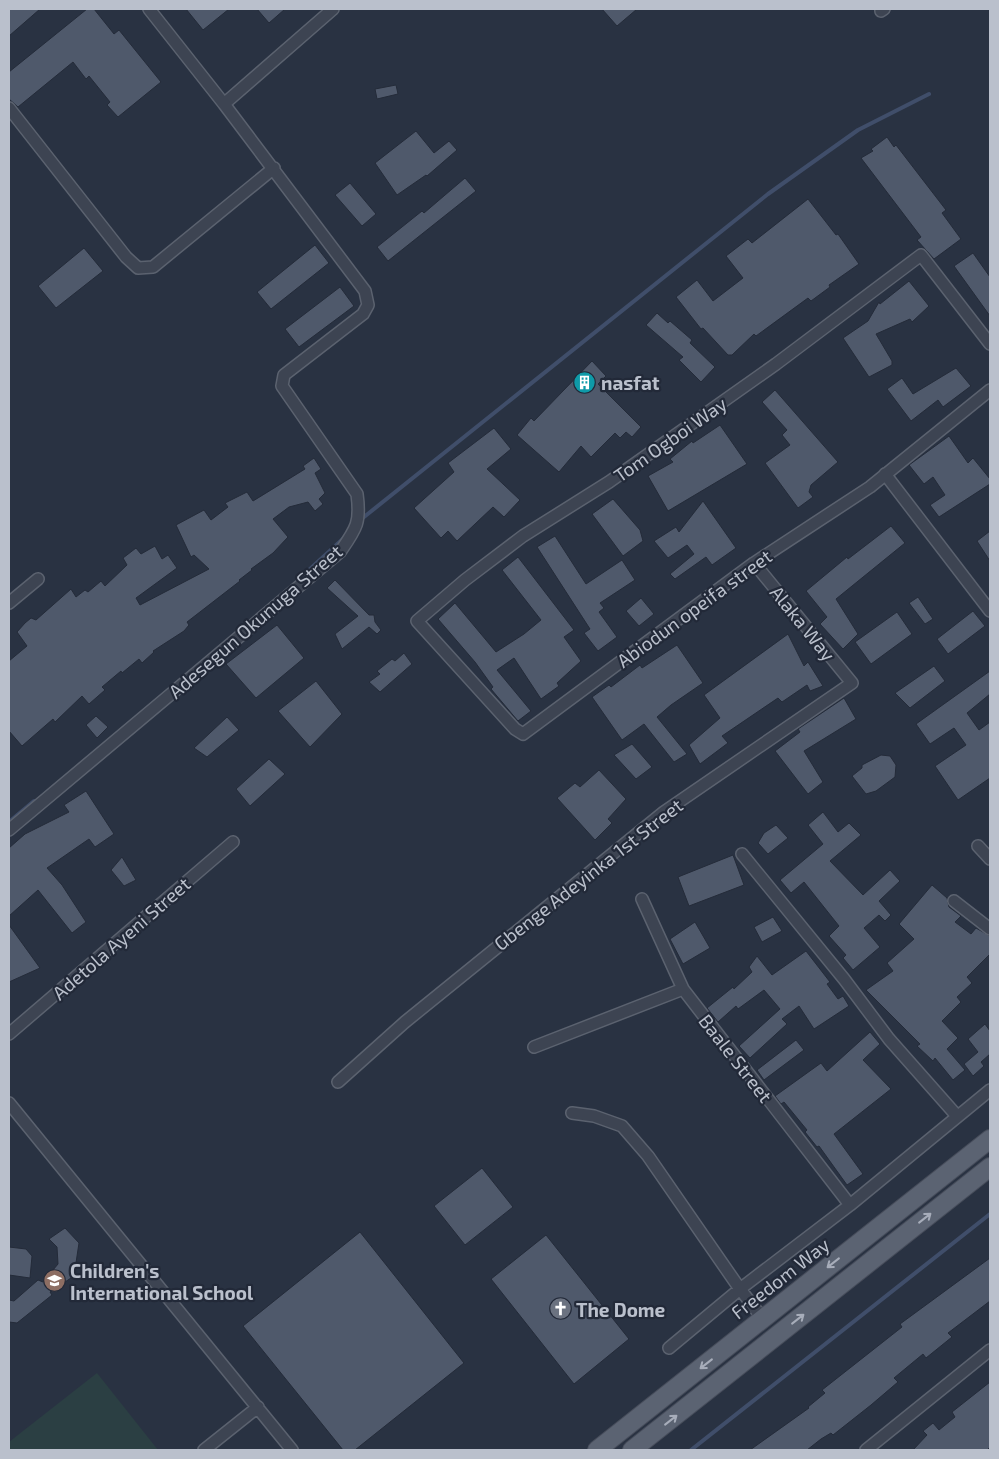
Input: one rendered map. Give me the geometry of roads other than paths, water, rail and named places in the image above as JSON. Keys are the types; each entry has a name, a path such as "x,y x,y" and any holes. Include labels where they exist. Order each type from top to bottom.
{"main road":[{"name":"Freedom Way","path":"597,1450 990,1139"},
{"path":"632,1450 990,1167"}],"street":[{"name":"Adesegun Okunuga Street","path":"9,830 340,552 356,530 360,514 357,494 282,386 284,375 362,314 368,305 365,291 274,168 149,9"},
{"path":"224,104 333,9"},
{"path":"9,108 126,257 138,268 152,267 274,168"},
{"name":"Tom Ogboi Way","path":"417,621 465,580 523,536 609,482 776,364 921,255 990,344"},
{"name":"Abiodun opeifa street","path":"417,621 515,729 523,734 754,563 870,487 990,390"},
{"path":"885,474 990,611"},
{"name":"Alaka Way","path":"754,563 852,683"},
{"path":"9,603 38,579"},
{"name":"Gbenge Adeyinka 1st Street","path":"338,1082 405,1022 664,812 852,683"},
{"name":"Adetola Ayeni Street","path":"9,1034 233,842"},
{"path":"978,846 990,859"},
{"path":"742,854 844,979 889,1039 957,1116"},
{"name":"Baale Street","path":"642,899 683,990 850,1205"},
{"path":"954,901 990,928"},
{"path":"534,1047 683,990"},
{"path":"669,1348 740,1289 850,1205 990,1090"},
{"path":"9,1104 292,1450"},
{"path":"572,1113 594,1116 622,1126 648,1156 763,1319"},
{"path":"866,1450 990,1350"},
{"path":"204,1450 258,1407"}],"waterway":[{"path":"364,517 768,194 858,130 929,94"},
{"path":"298,580 345,537"},
{"path":"9,822 34,801"},
{"path":"691,1450 990,1214"}],"place":[{"name":"nasfat","path":"585,382"},
{"name":"Children's International School","path":"54,1281"},
{"name":"The Dome","path":"560,1309"}]}
